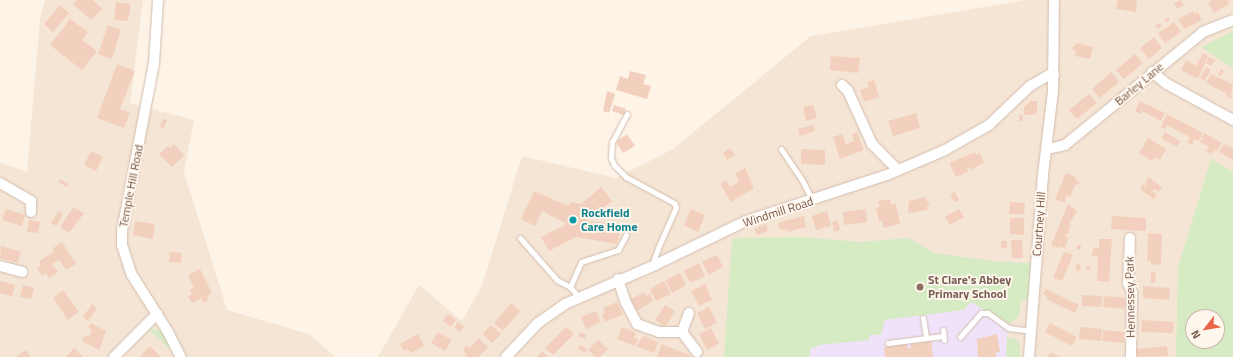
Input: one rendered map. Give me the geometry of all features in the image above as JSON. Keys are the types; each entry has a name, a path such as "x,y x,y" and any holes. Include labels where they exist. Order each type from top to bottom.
{"street":[{"name":"Temple Hill Road","path":"158,0 154,63 122,238 123,255 128,268 181,357"},
{"name":"Courtney Hill","path":"1029,357 1053,90 1054,0"},
{"name":"Barley Lane","path":"1047,146 1056,148 1077,136 1152,72 1203,32 1233,20"},
{"path":"1152,72 1167,84 1233,120"},
{"name":"Windmill Road","path":"506,357 538,323 579,297 618,279 655,265 746,221 812,201 898,170 971,138 989,125 1030,86 1049,75 1054,75"},
{"path":"842,85 848,91 872,144 898,170"},
{"path":"0,183 31,201 31,212"},
{"name":"Hennessey Park","path":"1130,238 1128,282 1132,292 1131,357"},
{"path":"0,266 22,272"},
{"path":"618,279 626,303 637,324 659,332 682,332"},
{"path":"682,332 689,313"},
{"path":"114,357 156,314"},
{"path":"682,332 697,352"}],"lane":[{"path":"627,114 612,142 611,158 614,165 626,177 674,203 676,206 654,259 655,265"},
{"path":"782,149 802,180 812,201"},
{"path":"570,287 581,262 618,250 626,235"},
{"path":"520,238 557,280 570,287 579,297"},
{"path":"960,337 981,313 988,313 1009,328 1031,331"},
{"path":"923,318 926,338"},
{"path":"888,343 926,338 944,338 942,330"}],"shaded area":[{"path":"45,0 143,0 130,103 194,120 184,172 227,310 309,334 335,357 0,357 0,162 27,172 40,19"},
{"path":"1026,0 1233,0 1233,357 378,357 419,285 462,321 482,286 522,156 616,178 673,149 811,36"},
{"name":"St Clare's Abbey Primary School","path":"811,238 860,242 908,238 934,253 1001,262 1031,263 1029,301 1021,300 1019,317 1009,324 1007,337 1016,339 1020,343 1020,357 810,357"}],"green space":[{"path":"1233,31 1233,68 1201,47"},
{"path":"1211,159 1233,172 1233,357 1176,357 1178,267"},
{"name":"St Clare's Abbey Primary School","path":"802,237 860,242 908,238 934,253 1001,262 1031,263 1029,301 1021,300 1019,317 1009,324 971,302 964,310 885,320 881,335 869,335 869,340 820,345 810,349 810,357 724,357 732,238"},
{"path":"148,329 159,330 163,333 174,353"},
{"path":"1007,337 1016,339 1020,343 1020,357 1006,357"}],"building":[{"path":"77,0 93,0 102,9 91,20 73,4"},
{"path":"1118,0 1137,0 1136,12 1116,9"},
{"path":"1181,0 1184,5 1177,9 1174,3"},
{"path":"1213,0 1227,0 1229,4 1214,13 1208,3"},
{"path":"116,2 130,4 130,15 128,15 128,21 114,20"},
{"path":"60,5 69,13 53,32 44,24"},
{"path":"1194,11 1195,14 1198,12 1202,20 1184,29 1178,19"},
{"path":"1168,17 1170,20 1166,22 1164,19"},
{"path":"70,19 88,32 82,40 97,51 82,70 50,45"},
{"path":"1174,22 1181,32 1165,43 1158,33"},
{"path":"1159,23 1162,26 1158,29 1155,26"},
{"path":"108,25 121,30 112,59 98,54"},
{"path":"1154,37 1162,48 1149,59 1140,48"},
{"path":"1076,43 1093,47 1090,59 1075,56 1076,52 1072,49"},
{"path":"1203,53 1208,56 1198,79 1181,70 1186,60 1196,66"},
{"path":"1135,54 1143,63 1124,79 1116,70"},
{"path":"831,56 860,58 858,73 830,70"},
{"path":"1209,57 1215,60 1211,66 1206,63"},
{"path":"117,64 135,71 120,109 130,113 124,128 97,118"},
{"path":"1206,67 1211,70 1205,81 1200,78"},
{"path":"1221,69 1224,70 1221,76 1218,75"},
{"path":"630,71 646,75 643,84 651,86 647,99 616,90 620,76 628,79"},
{"path":"1111,72 1119,82 1100,98 1092,89"},
{"path":"1211,74 1232,84 1233,82 1231,99 1226,96 1227,94 1206,83"},
{"path":"874,80 879,97 864,102 860,90 869,87 867,82"},
{"path":"607,91 615,94 609,113 603,111"},
{"path":"1089,94 1097,103 1077,119 1069,110"},
{"path":"1031,101 1037,101 1037,114 1024,115 1024,107"},
{"path":"1140,101 1165,113 1161,121 1142,111 1141,114 1135,111"},
{"path":"614,105 626,109 624,115 612,111"},
{"path":"813,105 817,118 806,121 803,107"},
{"path":"916,113 920,128 893,136 888,121"},
{"path":"1167,114 1203,133 1199,141 1195,139 1192,145 1187,142 1190,137 1167,125 1165,129 1161,127"},
{"path":"1019,115 1023,115 1023,121 1019,121"},
{"path":"163,119 167,120 164,128 160,127"},
{"path":"813,125 815,131 800,136 798,129"},
{"path":"857,132 864,150 840,159 833,137 842,134 846,144 854,141 852,134"},
{"path":"1165,132 1180,141 1177,147 1161,138"},
{"path":"1204,133 1222,143 1217,151 1214,150 1212,154 1206,151 1209,147 1200,142"},
{"path":"627,134 635,146 623,153 616,142"},
{"path":"1148,138 1166,149 1160,160 1155,157 1152,161 1139,153"},
{"path":"174,144 184,155 172,167 159,154 168,146 170,148"},
{"path":"1224,144 1233,148 1233,160 1219,152"},
{"path":"730,148 735,155 727,160 723,153"},
{"path":"801,149 825,150 825,165 801,164"},
{"path":"91,151 103,157 96,171 84,165"},
{"path":"975,152 976,155 980,153 984,162 972,170 971,167 967,169 968,172 956,177 949,163"},
{"path":"745,168 754,188 731,202 720,184 726,180 730,187 739,181 735,174"},
{"path":"1066,173 1076,177 1075,180 1080,182 1078,185 1076,184 1070,197 1066,195 1065,203 1055,199"},
{"path":"1148,177 1162,187 1159,192 1154,189 1152,191 1157,195 1154,199 1140,189 1143,184 1145,186"},
{"path":"60,179 69,184 67,187 58,182"},
{"name":"Rockfield Care Home","path":"601,187 612,201 587,221 621,224 617,244 576,237 549,251 541,237 567,224 542,211 535,226 521,219 534,191 568,206 571,202 581,204"},
{"path":"955,192 959,200 954,202 950,194"},
{"path":"925,197 930,206 927,207 928,210 908,213 909,201"},
{"path":"890,199 891,205 896,204 900,224 883,228 882,221 879,221 876,208 880,207 878,201"},
{"path":"1010,202 1025,203 1024,214 1009,214"},
{"path":"1068,204 1077,211 1069,224 1071,225 1068,233 1065,235 1068,238 1065,249 1060,246 1059,248 1051,245"},
{"path":"73,207 84,213 69,233 60,227"},
{"path":"6,209 25,215 22,226 2,220"},
{"path":"691,209 705,215 698,232 684,225"},
{"path":"866,209 867,222 844,225 843,212"},
{"path":"959,209 964,217 950,225 945,217"},
{"path":"59,211 63,214 56,226 51,223"},
{"path":"827,211 831,226 816,230 812,216"},
{"path":"804,216 806,227 788,232 787,229 780,230 778,223"},
{"path":"1112,216 1146,218 1146,231 1111,229"},
{"path":"1010,218 1024,218 1024,235 1010,234"},
{"path":"29,220 40,222 38,233 27,232"},
{"path":"838,220 840,230 834,232 832,222"},
{"path":"135,221 155,224 153,239 133,235"},
{"path":"766,224 768,231 757,235 754,229"},
{"path":"1148,233 1162,234 1161,265 1151,264 1151,261 1147,261"},
{"path":"1099,239 1112,239 1109,282 1097,281 1098,257 1092,256 1092,252 1094,247 1099,248"},
{"path":"1011,240 1022,240 1023,258 1012,258"},
{"path":"1001,241 1007,241 1007,248 1001,248"},
{"path":"62,242 76,264 66,270 59,260 52,264 58,272 49,278 46,273 42,276 37,268 41,266 39,261 54,252 52,249"},
{"path":"1077,245 1081,245 1080,250 1077,249"},
{"path":"1,246 21,252 18,263 0,258"},
{"path":"170,252 182,253 181,263 169,262"},
{"path":"1064,252 1073,255 1062,281 1053,278"},
{"path":"717,255 723,267 709,275 702,262"},
{"path":"699,263 705,276 690,283 684,271"},
{"path":"1076,264 1081,265 1080,271 1076,270"},
{"path":"1086,266 1090,266 1090,270 1086,270"},
{"path":"200,269 212,293 207,296 209,300 204,303 201,298 192,303 188,296 192,294 190,290 194,288 188,275"},
{"path":"1151,272 1156,273 1155,283 1151,283"},
{"path":"680,273 686,285 672,293 665,280"},
{"path":"0,281 15,285 12,296 0,293"},
{"path":"664,281 671,294 656,301 650,289"},
{"path":"705,284 712,300 699,306 691,291"},
{"path":"23,285 34,288 31,299 20,297"},
{"path":"1143,286 1170,288 1169,300 1143,298"},
{"path":"1046,289 1079,305 1075,313 1046,299 1048,297 1043,294"},
{"path":"63,290 79,312 68,320 53,298"},
{"path":"644,292 646,296 650,294 653,301 637,311 631,299"},
{"path":"1082,295 1102,296 1101,307 1082,306"},
{"path":"1104,296 1126,298 1125,309 1103,307"},
{"path":"617,302 623,314 605,322 602,314 605,312 603,308"},
{"path":"511,303 520,311 503,331 494,323"},
{"path":"92,304 97,308 88,321 83,317"},
{"path":"665,305 675,311 665,327 655,320"},
{"path":"709,307 717,323 705,329 697,313"},
{"path":"596,311 601,322 586,329 581,317"},
{"path":"448,314 456,320 451,327 443,321"},
{"path":"1142,320 1174,322 1173,333 1141,332"},
{"path":"458,322 464,326 460,332 454,328"},
{"path":"91,323 106,331 99,350 82,341 85,335 89,337 92,330 88,327"},
{"path":"1050,323 1077,337 1072,346 1045,332"},
{"path":"491,325 501,334 492,343 483,334"},
{"path":"566,327 574,334 553,355 545,348"},
{"path":"622,327 636,333 634,338 638,339 635,346 617,339"},
{"path":"1080,327 1102,329 1101,341 1079,339"},
{"path":"711,328 719,344 707,350 699,334"},
{"path":"1103,330 1125,332 1124,343 1102,341"},
{"path":"438,332 452,340 445,351 431,343"},
{"path":"580,332 586,335 585,339 578,336"},
{"path":"418,334 424,346 410,353 408,349 404,351 400,344"},
{"path":"997,334 1000,352 996,352 996,357 978,357 977,339"},
{"path":"644,336 658,342 654,353 636,346"},
{"path":"479,338 488,347 478,357 467,357 463,349 466,345 470,348"},
{"path":"598,340 608,349 600,357 596,357 588,350"},
{"path":"931,341 933,357 885,357 884,347 907,344 907,348 911,348 911,344"},
{"path":"662,344 694,357 657,357"},
{"path":"581,345 587,350 584,353 578,348"},
{"path":"150,346 161,357 138,357 140,356"},
{"path":"1167,346 1168,356 1137,357 1136,349"},
{"path":"74,348 83,357 66,357"},
{"path":"26,350 30,357 16,357"},
{"path":"542,351 548,357 537,357"},
{"path":"1050,352 1060,357 1048,357"}],"place":[{"name":"Rockfield Care Home","path":"573,220"},
{"name":"St Clare's Abbey Primary School","path":"920,287"}]}
